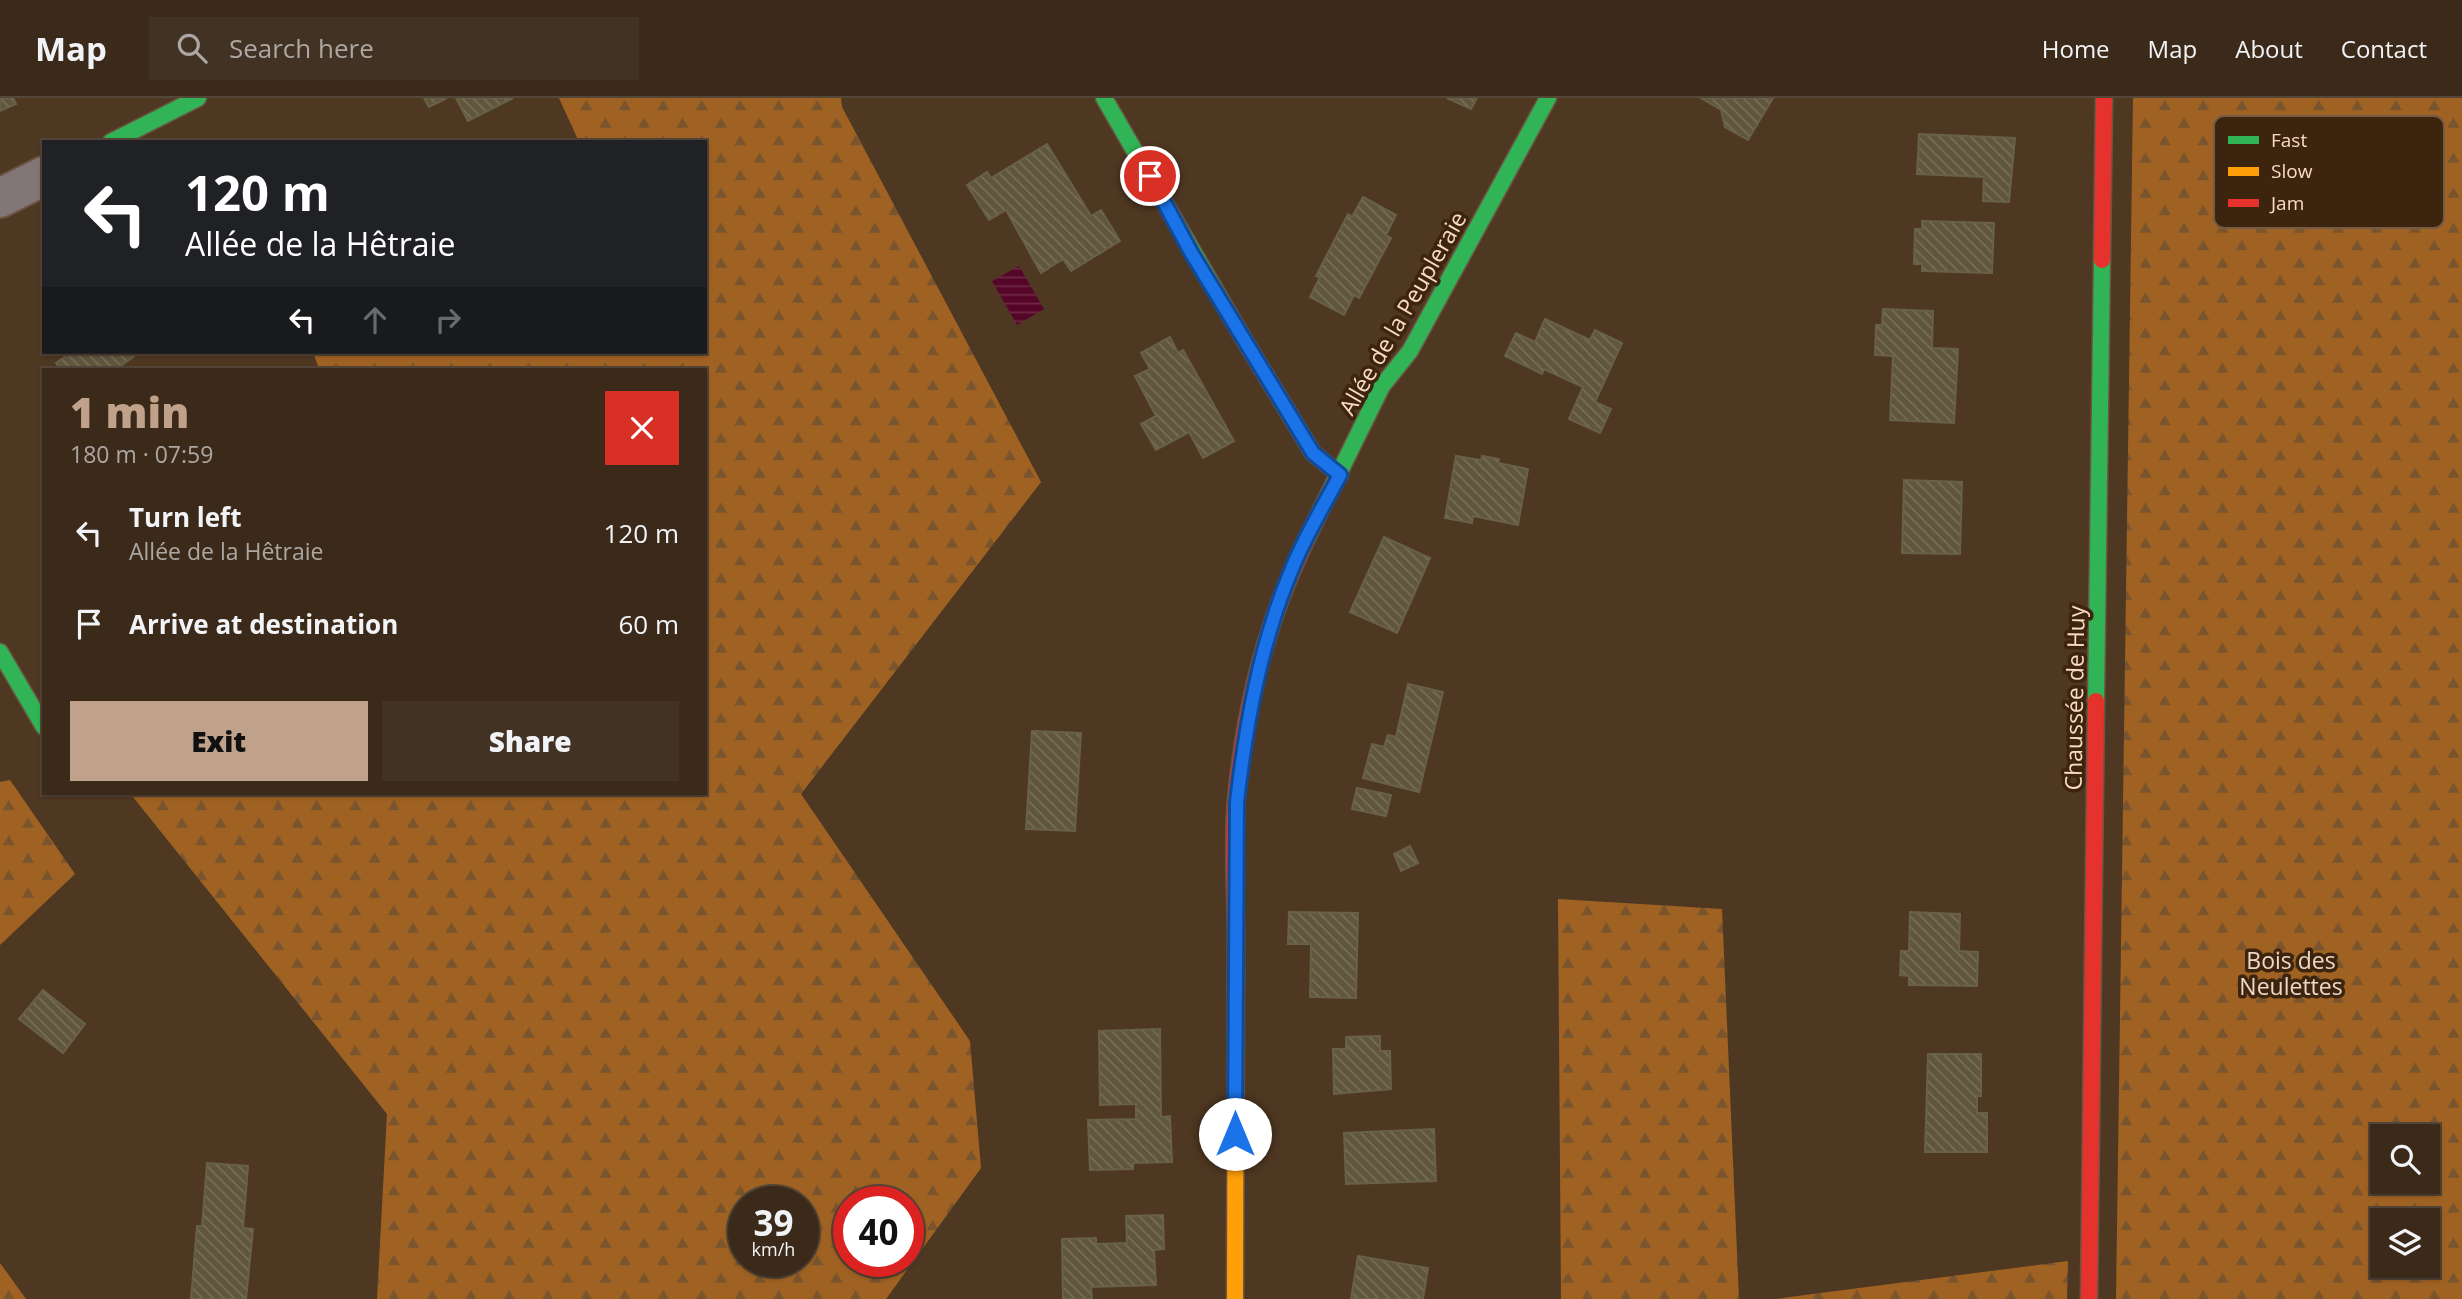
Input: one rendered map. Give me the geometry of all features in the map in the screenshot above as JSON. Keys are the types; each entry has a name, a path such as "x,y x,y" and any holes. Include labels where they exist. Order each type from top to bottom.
{"street":[{"path":"115,140 198,98"},
{"path":"1104,98 1192,254 1313,453 1340,475"},
{"name":"Allée de la Peupleraie","path":"1235,1299 1237,802 1243,750 1262,653 1287,583 1382,386 1416,340 1548,98"},
{"name":"Chaussée de Huy","path":"2089,1299 2104,98"},
{"path":"0,198 42,177"},
{"path":"0,652 42,724"}],"green space":[{"path":"559,98 841,98 842,107 1041,482 801,794 970,1041 981,1168 924,1247 924,1186 833,1186 833,1277 902,1277 886,1299 377,1299 387,1114 133,797 707,795 707,368 319,368 314,354 707,354 707,140 578,140"},
{"name":"Bois des Neulettes","path":"2133,98 2462,98 2462,1299 2116,1299"},
{"path":"10,780 75,874 0,945 0,782"},
{"path":"1558,899 1722,909 1739,1299 1561,1299"},
{"path":"2068,1261 2067,1299 1775,1299"},
{"path":"0,1263 26,1299 0,1299"}],"shaded area":[{"path":"1019,266 1044,309 1017,325 992,281"}],"building":[{"path":"0,98 13,98 16,104 0,111"},
{"path":"424,98 447,98 429,107"},
{"path":"456,98 513,98 468,121"},
{"path":"1447,98 1477,98 1471,109"},
{"path":"1701,98 1773,98 1748,140 1725,127 1721,110"},
{"path":"1919,134 2015,138 2009,202 1983,201 1984,177 1917,174"},
{"path":"1047,144 1091,216 1101,210 1120,241 1071,271 1063,259 1041,273 1006,210 989,220 967,185 987,172 991,178"},
{"path":"1363,197 1396,215 1386,235 1391,238 1359,298 1354,295 1344,315 1310,297 1320,277 1316,276 1348,214 1352,217"},
{"path":"1922,221 1994,223 1992,273 1922,271 1922,264 1914,264 1915,229 1922,229"},
{"path":"1883,309 1933,311 1932,348 1958,349 1954,423 1890,420 1893,356 1875,355 1876,325 1882,325"},
{"path":"1545,319 1590,340 1595,330 1622,343 1595,402 1611,409 1600,433 1569,419 1583,387 1544,369 1542,374 1505,356 1516,333 1535,342"},
{"path":"1170,337 1178,353 1183,350 1234,441 1203,458 1189,432 1156,450 1141,424 1156,416 1135,376 1150,369 1141,353"},
{"path":"69,354 137,354 117,368 59,368 56,363"},
{"path":"1456,456 1481,460 1482,456 1499,459 1498,463 1528,469 1518,525 1473,516 1472,523 1445,518"},
{"path":"1904,480 1962,482 1960,554 1902,553"},
{"path":"1384,537 1430,558 1397,633 1350,612"},
{"path":"1408,684 1443,692 1419,792 1363,778 1372,744 1384,747 1388,735 1396,737"},
{"path":"1032,731 1081,733 1075,831 1026,829"},
{"path":"1357,788 1391,795 1386,816 1352,809"},
{"path":"1410,846 1418,863 1401,871 1394,854"},
{"path":"1289,912 1358,913 1356,998 1310,997 1311,944 1288,944"},
{"path":"1910,912 1960,914 1959,951 1978,952 1977,986 1909,985 1909,976 1900,975 1901,951 1909,951"},
{"path":"43,990 85,1024 63,1053 19,1019"},
{"path":"1160,1029 1161,1117 1170,1116 1172,1162 1133,1163 1133,1169 1090,1170 1088,1120 1136,1119 1136,1104 1100,1105 1099,1031"},
{"path":"1380,1036 1380,1051 1390,1051 1391,1089 1334,1094 1333,1049 1346,1049 1346,1037"},
{"path":"1928,1054 1981,1054 1981,1096 1977,1096 1977,1113 1987,1113 1987,1152 1925,1152"},
{"path":"1434,1129 1436,1181 1346,1184 1344,1133"},
{"path":"207,1163 248,1166 243,1228 253,1229 246,1299 191,1299 197,1226 202,1226"},
{"path":"1163,1215 1164,1249 1154,1250 1156,1285 1091,1287 1092,1299 1063,1299 1062,1239 1096,1238 1096,1244 1127,1243 1126,1216"},
{"path":"1358,1256 1428,1268 1423,1299 1351,1299"}],"traffic: fast":[{"path":"115,140 198,98"},
{"path":"1104,98 1243,338"},
{"path":"1306,540 1382,386 1410,351 1548,98"},
{"path":"2096,701 2102,260"},
{"path":"0,652 42,724"}],"traffic: slow":[{"path":"1243,338 1313,453 1340,475"},
{"path":"1235,1299 1236,939"}],"traffic: jam":[{"path":"2102,260 2104,98"},
{"path":"1236,939 1235,818 1245,734 1251,700 1269,634 1306,540"},
{"path":"2089,1299 2096,701"}],"route":[{"path":"1150,176 1192,254 1313,453 1340,475 1291,571 1262,653 1243,750 1237,802 1234,914 1235,1134"}]}
